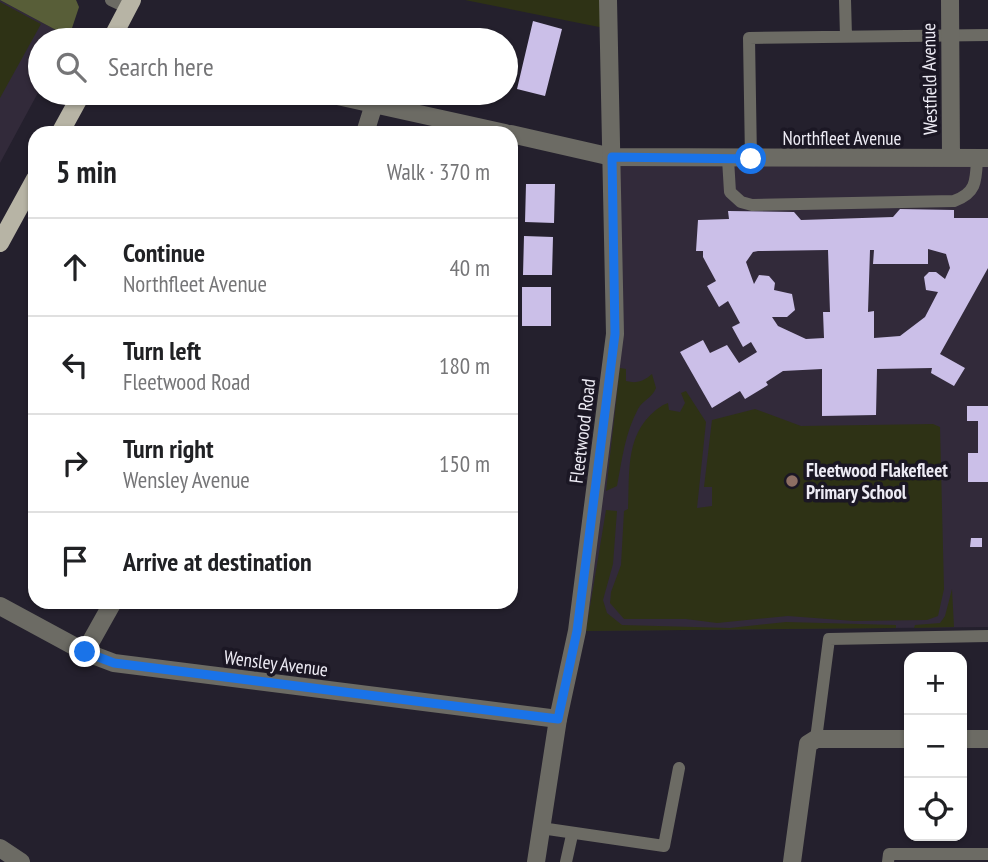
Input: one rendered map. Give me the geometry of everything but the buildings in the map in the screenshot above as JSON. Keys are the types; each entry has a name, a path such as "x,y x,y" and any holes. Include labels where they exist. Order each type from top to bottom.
{"main road":[{"path":"120,28 130,4"},
{"path":"64,126 75,105"},
{"path":"0,243 28,192"}],"street":[{"name":"Fleetwood Road","path":"536,862 558,719 577,631 615,334 608,0"},
{"name":"Westfield Avenue","path":"950,0 951,158"},
{"path":"367,126 374,105"},
{"path":"379,105 473,126"},
{"name":"Northfleet Avenue","path":"518,136 612,157 983,158"},
{"name":"Wensley Avenue","path":"0,606 85,652 114,663 558,719"},
{"path":"85,652 109,609"},
{"path":"792,862 812,742 904,739"},
{"path":"967,739 988,739"},
{"path":"0,848 21,862"}],"lane":[{"path":"111,0 130,4"},
{"path":"845,0 846,36"},
{"path":"751,159 749,38 988,35"},
{"path":"727,159 730,192 741,202 752,205 954,201 967,196 975,188 983,158"},
{"path":"812,742 829,639 988,636"},
{"path":"541,828 572,835 664,846 679,768"},
{"path":"566,862 572,835"},
{"path":"888,862 889,854 988,854"}],"shaded area":[{"path":"0,0 52,28 28,28 28,105 31,105 0,163"},
{"name":"Fleetwood Flakefleet Primary School","path":"612,157 988,158 988,627 577,631 615,334"}],"green space":[{"path":"0,0 76,0 79,7 72,28 52,28"},
{"path":"465,0 608,0 609,29"},
{"path":"0,2 41,24 39,28 28,28 28,47 0,98"},
{"path":"620,368 626,369 626,381 630,382 640,381 652,374 656,388 640,406 630,428 617,486 606,491"},
{"path":"686,391 706,422 697,508 712,506 712,487 704,487 712,420 755,409 801,426 933,424 940,427 944,589 938,616 927,620 854,621 788,616 717,623 686,619 624,619 610,603 621,565 624,511 628,509 630,466 635,439 650,415 663,405 668,403 669,410 680,412 685,403 681,393"},
{"path":"606,510 617,511 613,564 603,600 607,613 622,625 730,628 786,622 896,625 896,628 586,631"},
{"path":"952,589 954,627 914,628 915,625 940,623 945,616"}],"place":[{"name":"Fleetwood Flakefleet Primary School","path":"792,481"}],"route":[{"path":"85,652 114,663 558,719 577,631 615,334 612,157 751,159"}]}
